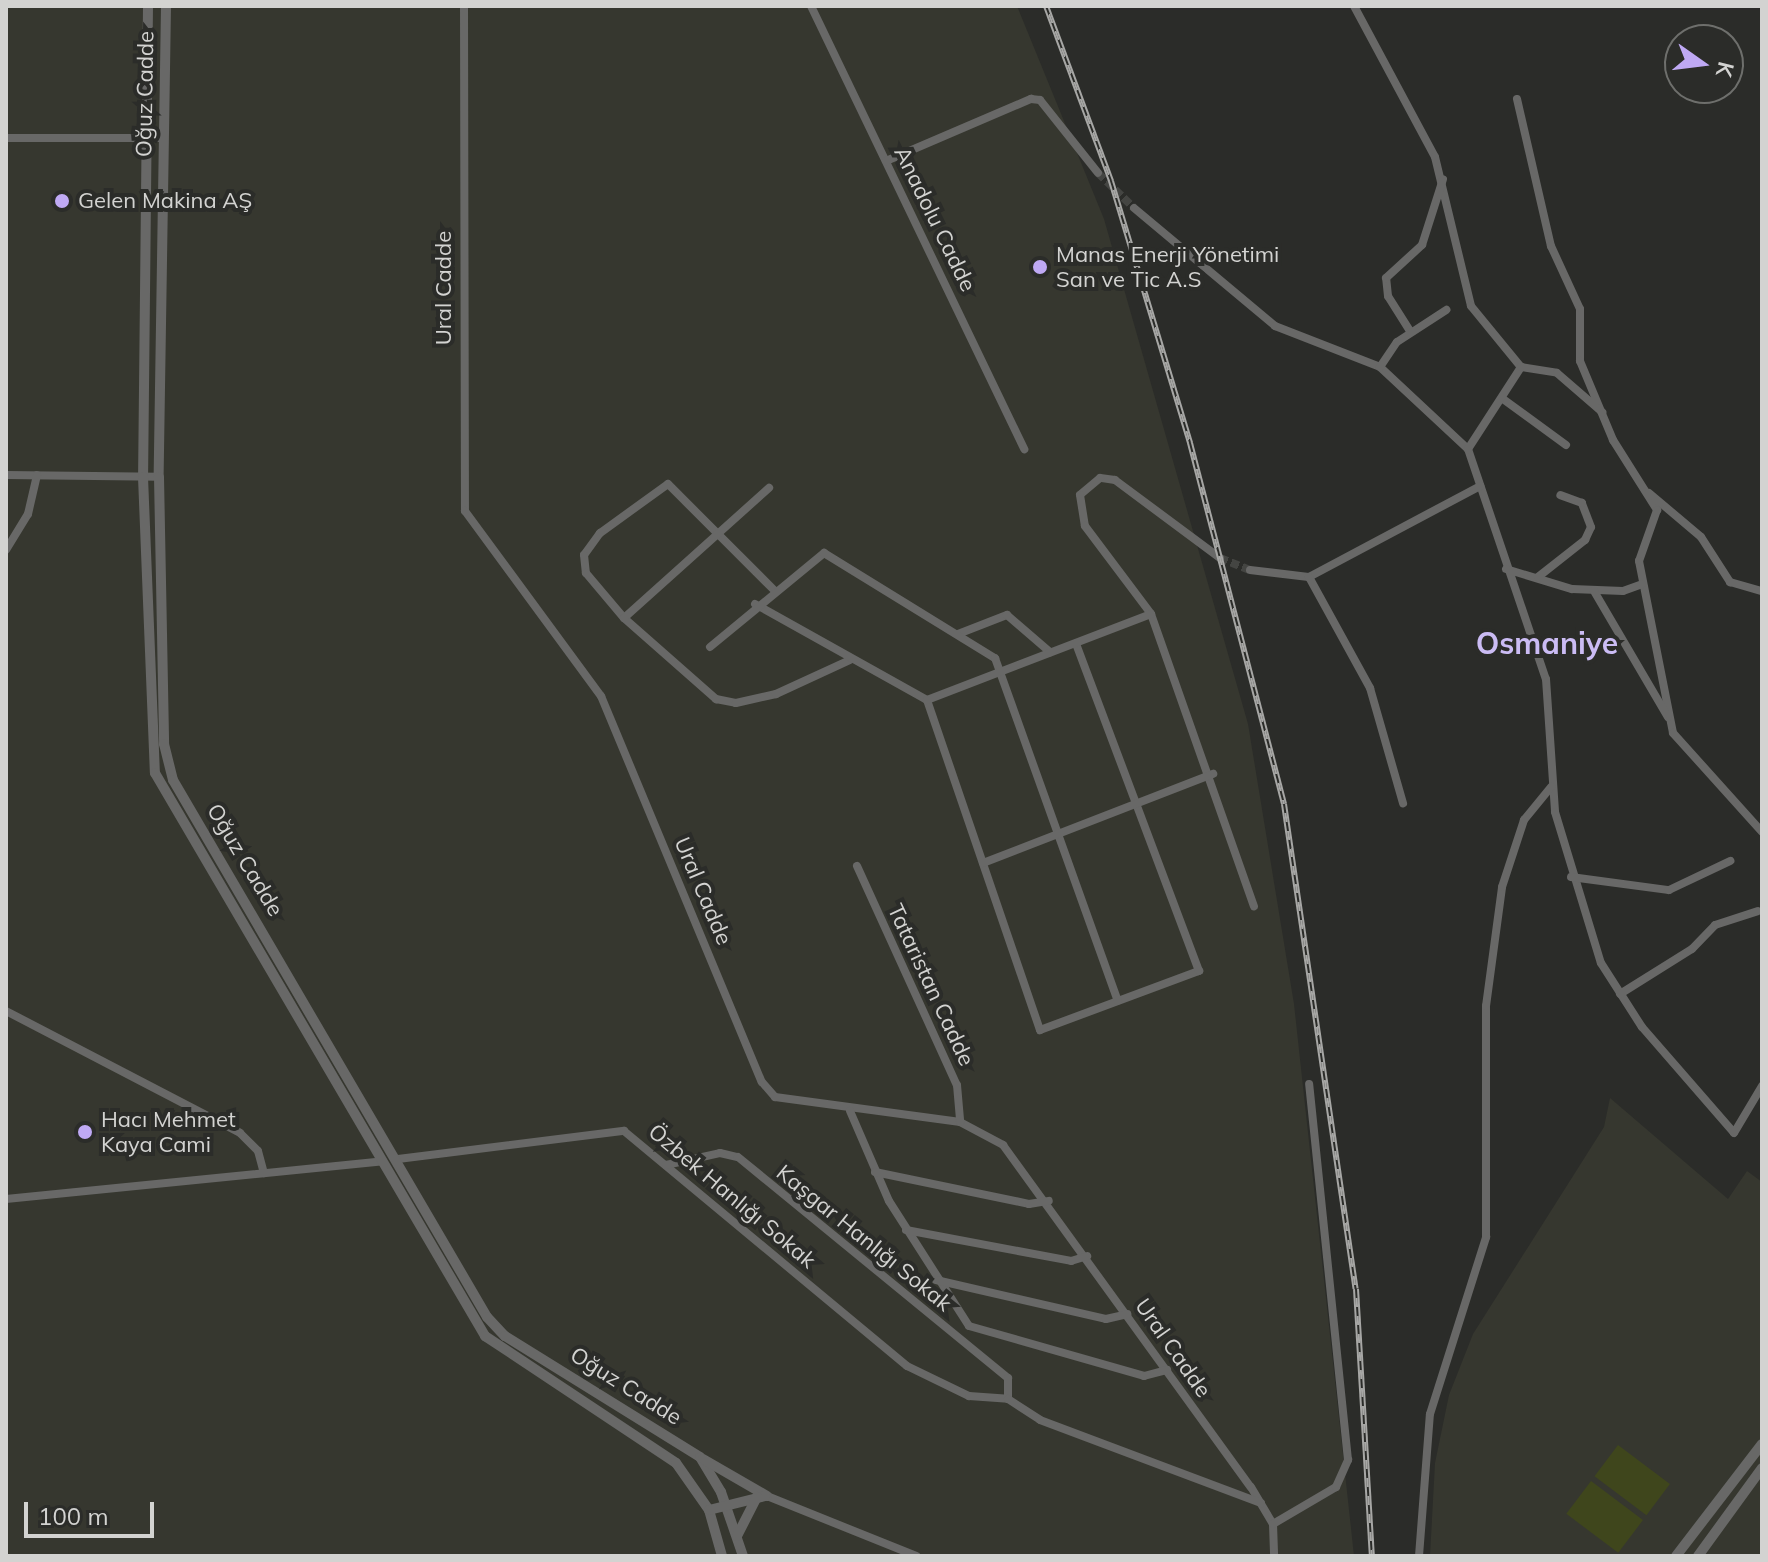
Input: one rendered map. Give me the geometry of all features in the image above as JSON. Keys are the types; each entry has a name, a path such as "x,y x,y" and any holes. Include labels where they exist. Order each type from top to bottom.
{"street":[{"name":"Oğuz Cadde","path":"148,6 143,477 155,773 378,1162 485,1336 676,1463 709,1510 722,1556"},
{"name":"Oğuz Cadde","path":"166,6 159,477 164,744 173,780 500,1332 700,1457 726,1503 743,1556"},
{"name":"Ural Cadde","path":"464,6 465,511 601,696 762,1082 775,1097 850,1111 960,1122 1003,1145 1049,1201 1261,1503 1273,1524 1274,1556"},
{"name":"Anadolu Cadde","path":"811,6 1024,449"},
{"path":"1354,6 1443,179 1471,306 1521,367 1557,373 1602,412"},
{"path":"886,161 1031,99 1040,100 1098,173"},
{"path":"1517,99 1551,246 1580,309 1576,349 1602,412 1649,493 1658,517 1640,551 1642,584 1669,718"},
{"path":"6,138 164,138"},
{"path":"1410,331 1388,296 1386,278 1422,245 1443,179"},
{"path":"1134,208 1275,326 1380,367 1468,449 1551,696 1551,787 1584,924 1620,994 1734,1133 1762,1086"},
{"path":"1380,367 1410,331 1446,310"},
{"path":"1468,449 1521,367"},
{"path":"1503,399 1566,445"},
{"path":"6,475 159,477"},
{"path":"6,550 28,514 37,475"},
{"path":"1220,558 1129,488 1100,478 1089,483 1078,509 1085,526 1151,614 1213,774 1254,906"},
{"path":"774,590 664,483 600,533 586,549 584,567 624,618 726,703 776,694 850,660"},
{"path":"1250,570 1309,577 1480,486"},
{"path":"624,618 769,488"},
{"path":"1649,493 1701,537 1730,582 1762,591"},
{"path":"1538,577 1585,540 1591,527 1582,503 1560,495"},
{"path":"710,647 755,604 824,553 958,634 1003,667 1058,835 1118,1001"},
{"path":"1506,569 1594,591 1642,584"},
{"path":"1309,577 1370,688 1403,803"},
{"path":"1594,591 1686,751 1762,832"},
{"path":"755,604 850,660 887,671 927,700 1040,1030 1199,971 1134,807 1076,643"},
{"path":"927,700 1003,667 1151,614"},
{"path":"958,634 1007,615 1050,652"},
{"path":"983,863 1213,774"},
{"path":"1419,1556 1430,1414 1486,1237 1486,1006 1502,887 1524,820 1551,787"},
{"path":"1571,877 1669,890 1730,861"},
{"name":"Tataristan Cadde","path":"857,866 957,1085 960,1122"},
{"path":"1620,994 1692,949 1715,925 1758,911"},
{"path":"6,1011 240,1133 255,1146 264,1173"},
{"path":"1273,1524 1336,1487 1348,1460 1309,1084"},
{"path":"850,1111 875,1172 906,1230 964,1321 987,1337 1144,1376 1167,1370"},
{"name":"Özbek Hanlığı Sokak","path":"398,1159 611,1129 635,1137 907,1366 969,1396 1008,1399"},
{"name":"Kaşgar Hanlığı Sokak","path":"666,1165 720,1153 738,1157 1008,1378 1008,1399"},
{"path":"6,1199 398,1159"},
{"path":"875,1172 1029,1204 1049,1201"},
{"path":"906,1230 1071,1261 1087,1256"},
{"path":"936,1280 1106,1319 1127,1314"},
{"path":"1008,1399 1040,1420 1261,1503"},
{"path":"1676,1556 1762,1444"},
{"path":"700,1457 762,1496 916,1556"},
{"path":"1698,1556 1762,1468"},
{"path":"709,1510 726,1503 762,1496"},
{"path":"737,1538 762,1496"}],"shaded area":[{"path":"6,6 1017,6 1104,219 1248,724 1294,1004 1354,1556 6,1556"},
{"path":"1610,1098 1728,1199 1747,1171 1762,1182 1762,1556 1430,1556 1435,1463 1449,1395 1473,1334 1604,1127"}],"green space":[{"path":"1618,1445 1670,1484 1646,1515 1595,1476"},
{"path":"1591,1481 1643,1520 1618,1553 1566,1514"}],"tunnel":[{"path":"1098,173 1134,208"},
{"path":"1220,558 1250,570"}],"railway":[{"path":"1046,6 1111,181 1190,443 1284,804 1356,1289 1372,1556"}],"place":[{"name":"Gelen Makina AŞ","path":"62,201"},
{"name":"Manas Enerji Yönetimi San ve Tic A.S","path":"1040,267"},
{"name":"Hacı Mehmet Kaya Cami","path":"85,1132"}],"district":[{"name":"Osmaniye","path":"1547,643"}]}
